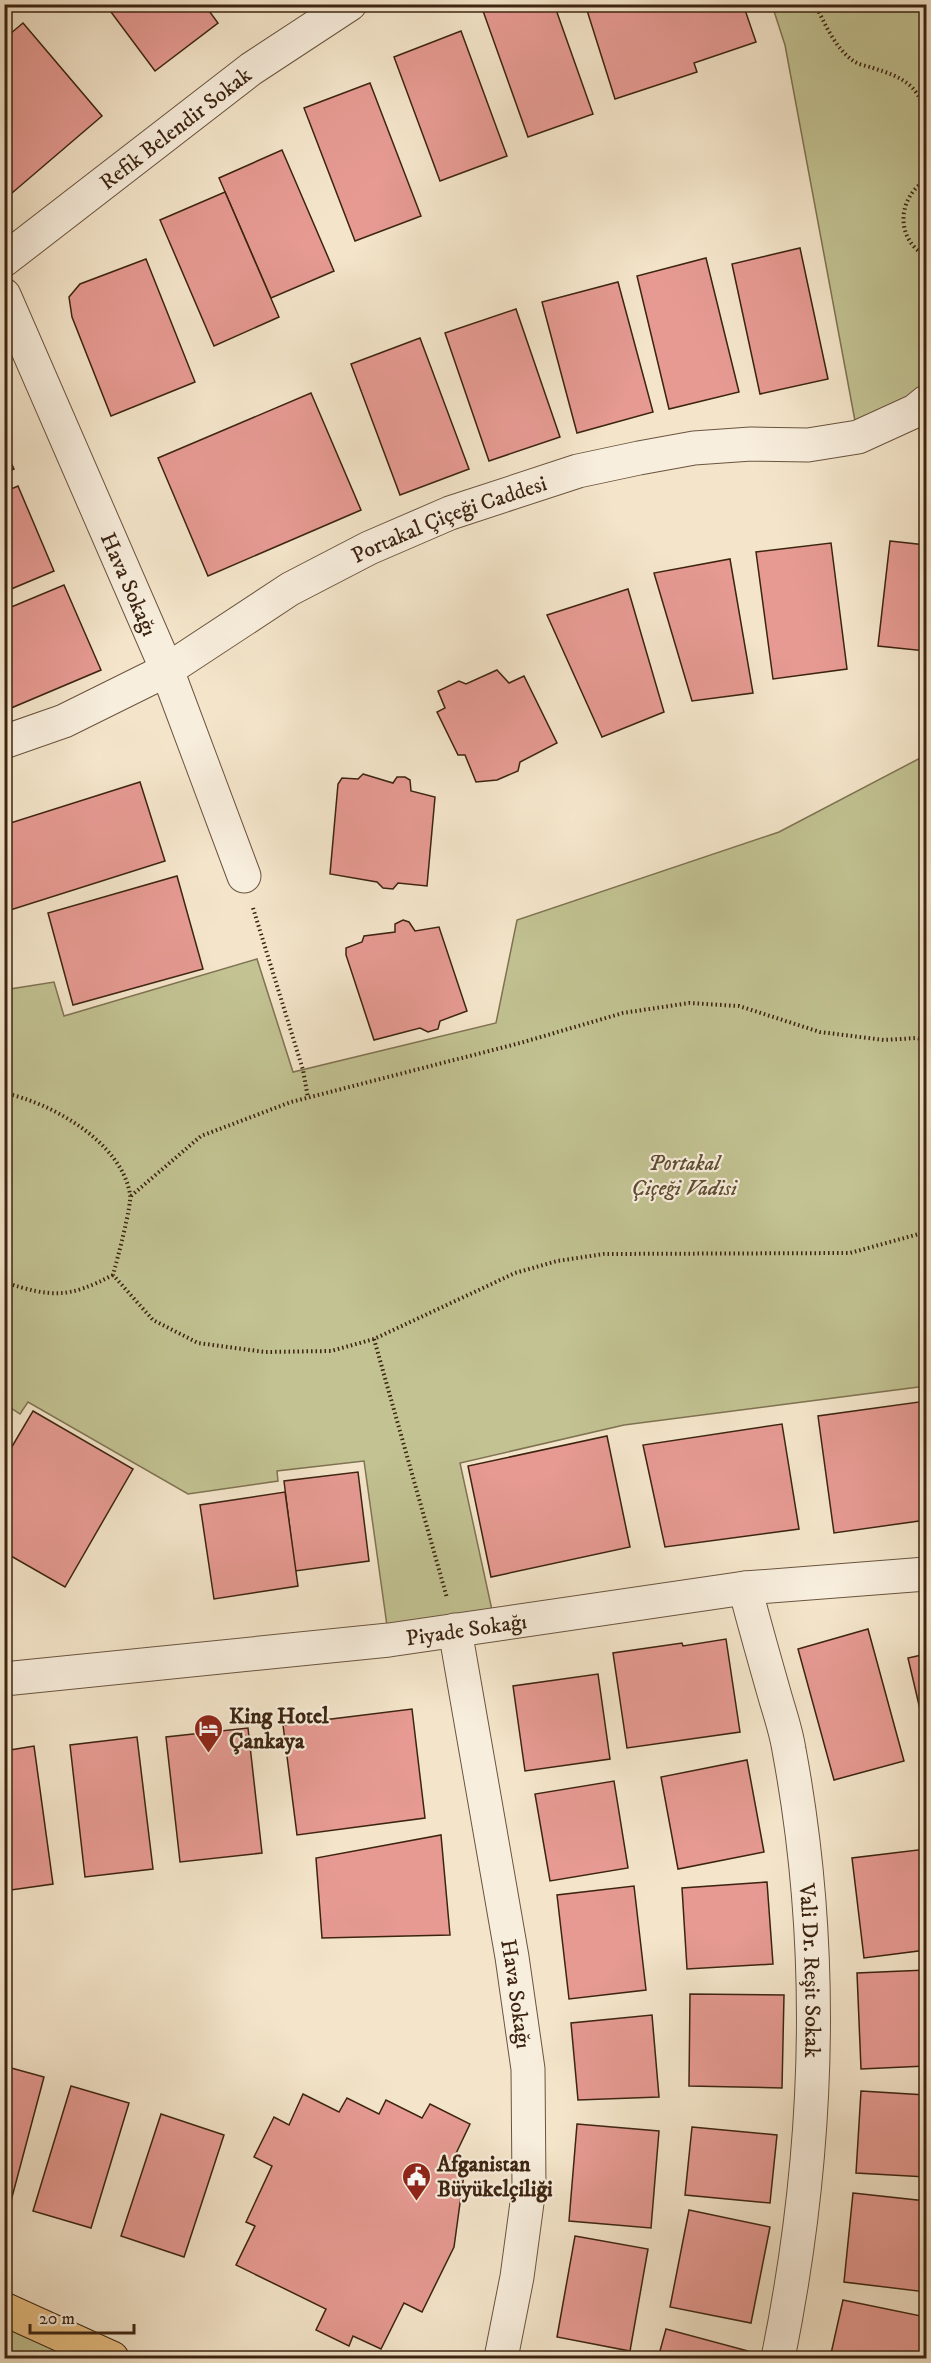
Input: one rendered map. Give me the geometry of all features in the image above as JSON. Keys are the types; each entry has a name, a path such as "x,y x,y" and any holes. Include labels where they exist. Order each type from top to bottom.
{"main road":[{"path":"4,2309 112,2358"}],"street":[{"name":"Refik Belendir Sokak","path":"4,260 251,69 350,4"},
{"name":"Hava Sokağı","path":"4,295 167,670 244,876"},
{"name":"Portakal Çiçeği Caddesi","path":"4,742 64,721 167,670 290,590 369,548 450,513 578,471 639,458 694,448 751,444 808,445 858,437 915,411 927,402"},
{"name":"Piyade Sokağı","path":"4,1679 389,1640 745,1588 927,1574"},
{"name":"Vali Dr. Reşit Sokak","path":"745,1588 789,1748 807,1862 813,1954 815,2070 805,2183 792,2289 778,2358"},
{"name":"Hava Sokağı","path":"455,1630 512,1957 528,2069 529,2188 517,2277 501,2358"}],"path":[{"path":"815,4 840,48 855,62 901,77 914,88 927,114"},
{"path":"927,148 927,159"},
{"path":"927,180 913,190 902,216 909,242 927,256"},
{"path":"244,876 303,1070 308,1098"},
{"path":"131,1196 201,1136 291,1102 520,1043 623,1013 689,1003 739,1006 819,1032 884,1040 915,1038 927,1040"},
{"path":"4,1093 47,1106 93,1136 122,1170 131,1196 114,1275"},
{"path":"114,1275 153,1320 198,1344 265,1352 331,1351 375,1339 515,1273 557,1261 604,1254 850,1253 927,1232"},
{"path":"5,1283 34,1291 65,1294 91,1287 114,1275"},
{"path":"375,1339 455,1630"}],"green space":[{"path":"772,5 926,5 926,402 858,437 785,45"},
{"name":"Portakal Çiçeği Vadisi","path":"926,755 926,1386 624,1425 460,1463 495,1624 389,1640 364,1461 277,1471 278,1481 188,1494 28,1402 20,1414 5,1404 4,990 54,982 64,1016 257,959 293,1072 496,1023 517,920 779,832"},
{"path":"4,2309 112,2358 5,2358"}],"building":[{"path":"105,4 204,4 218,23 155,71"},
{"path":"502,4 554,4 593,114 528,137 483,11"},
{"path":"585,4 743,4 756,42 694,63 697,72 615,99"},
{"path":"23,23 102,116 5,199 4,39"},
{"path":"461,31 507,156 440,181 394,57"},
{"path":"370,83 421,216 355,241 304,108"},
{"path":"282,150 334,271 271,298 219,178"},
{"path":"225,192 279,317 214,346 160,220"},
{"path":"800,248 828,379 760,394 732,264"},
{"path":"706,258 739,392 669,409 637,276"},
{"path":"146,259 195,382 111,416 72,317 69,297 80,284"},
{"path":"618,282 653,412 577,433 542,302"},
{"path":"516,309 560,437 489,461 445,333"},
{"path":"420,338 469,469 400,495 351,364"},
{"path":"311,393 361,510 208,576 158,458"},
{"path":"4,447 14,469 4,473"},
{"path":"18,486 54,571 4,592 4,492"},
{"path":"890,541 926,545 926,651 878,646"},
{"path":"831,543 847,669 773,679 756,552"},
{"path":"730,559 753,693 692,701 654,573"},
{"path":"64,585 101,670 4,711 4,610"},
{"path":"628,589 664,712 602,737 547,615"},
{"path":"497,670 509,683 524,676 557,743 520,762 518,771 497,780 476,782 465,755 458,755 437,712 445,708 438,691 459,681 466,684"},
{"path":"363,774 393,783 397,777 405,777 410,780 411,791 435,797 427,886 398,883 393,889 383,888 377,882 330,874 338,784 342,778 358,779"},
{"path":"140,782 165,861 4,912 4,825"},
{"path":"177,876 203,969 73,1005 48,913"},
{"path":"403,920 409,922 415,931 439,927 467,1011 440,1021 438,1029 428,1032 420,1028 374,1040 346,955 346,948 362,942 364,936 395,932 395,924"},
{"path":"926,1401 926,1520 834,1533 818,1416"},
{"path":"33,1411 133,1469 65,1587 4,1552 4,1460"},
{"path":"782,1424 799,1529 665,1547 643,1445"},
{"path":"607,1436 630,1547 491,1577 468,1466"},
{"path":"358,1472 369,1561 295,1571 284,1481"},
{"path":"285,1492 298,1586 214,1599 200,1505"},
{"path":"868,1629 904,1761 834,1780 798,1649"},
{"path":"726,1639 740,1732 627,1748 613,1653"},
{"path":"926,1654 926,1735 908,1658"},
{"path":"598,1674 610,1759 525,1771 513,1686"},
{"path":"412,1709 425,1818 297,1835 283,1725"},
{"path":"248,1728 262,1853 180,1862 166,1737"},
{"path":"137,1737 153,1869 85,1877 70,1745"},
{"path":"34,1746 53,1884 4,1891 4,1751"},
{"path":"747,1760 764,1852 678,1869 661,1777"},
{"path":"614,1781 628,1868 550,1881 535,1794"},
{"path":"441,1835 450,1935 322,1938 316,1858"},
{"path":"926,1849 926,1950 864,1958 852,1858"},
{"path":"767,1882 773,1964 687,1969 682,1888"},
{"path":"634,1886 646,1990 569,1999 557,1895"},
{"path":"926,1970 926,2066 861,2069 857,1973"},
{"path":"690,1994 784,1995 782,2088 689,2086"},
{"path":"652,2015 659,2097 578,2100 571,2023"},
{"path":"4,2066 44,2077 11,2201 4,2198"},
{"path":"71,2086 129,2103 91,2228 33,2211"},
{"path":"861,2091 926,2095 926,2177 856,2173"},
{"path":"303,2094 339,2112 347,2098 379,2114 386,2100 422,2118 430,2104 470,2124 451,2164 464,2174 454,2247 422,2312 404,2303 381,2349 353,2336 349,2346 316,2330 326,2309 236,2265 255,2226 246,2222 272,2166 254,2157 274,2117 289,2125"},
{"path":"161,2114 224,2135 184,2257 121,2236"},
{"path":"577,2124 659,2131 651,2228 569,2221"},
{"path":"692,2127 777,2135 770,2203 685,2195"},
{"path":"853,2193 926,2201 926,2292 844,2282"},
{"path":"689,2210 770,2227 751,2323 670,2307"},
{"path":"575,2236 648,2249 630,2351 557,2337"},
{"path":"843,2300 926,2317 923,2358 830,2358"},
{"path":"666,2329 748,2351 746,2358 658,2358"}],"place":[{"name":"King Hotel Çankaya","path":"208,1754"},
{"name":"Afganistan Büyükelçiliği","path":"416,2202"}]}
